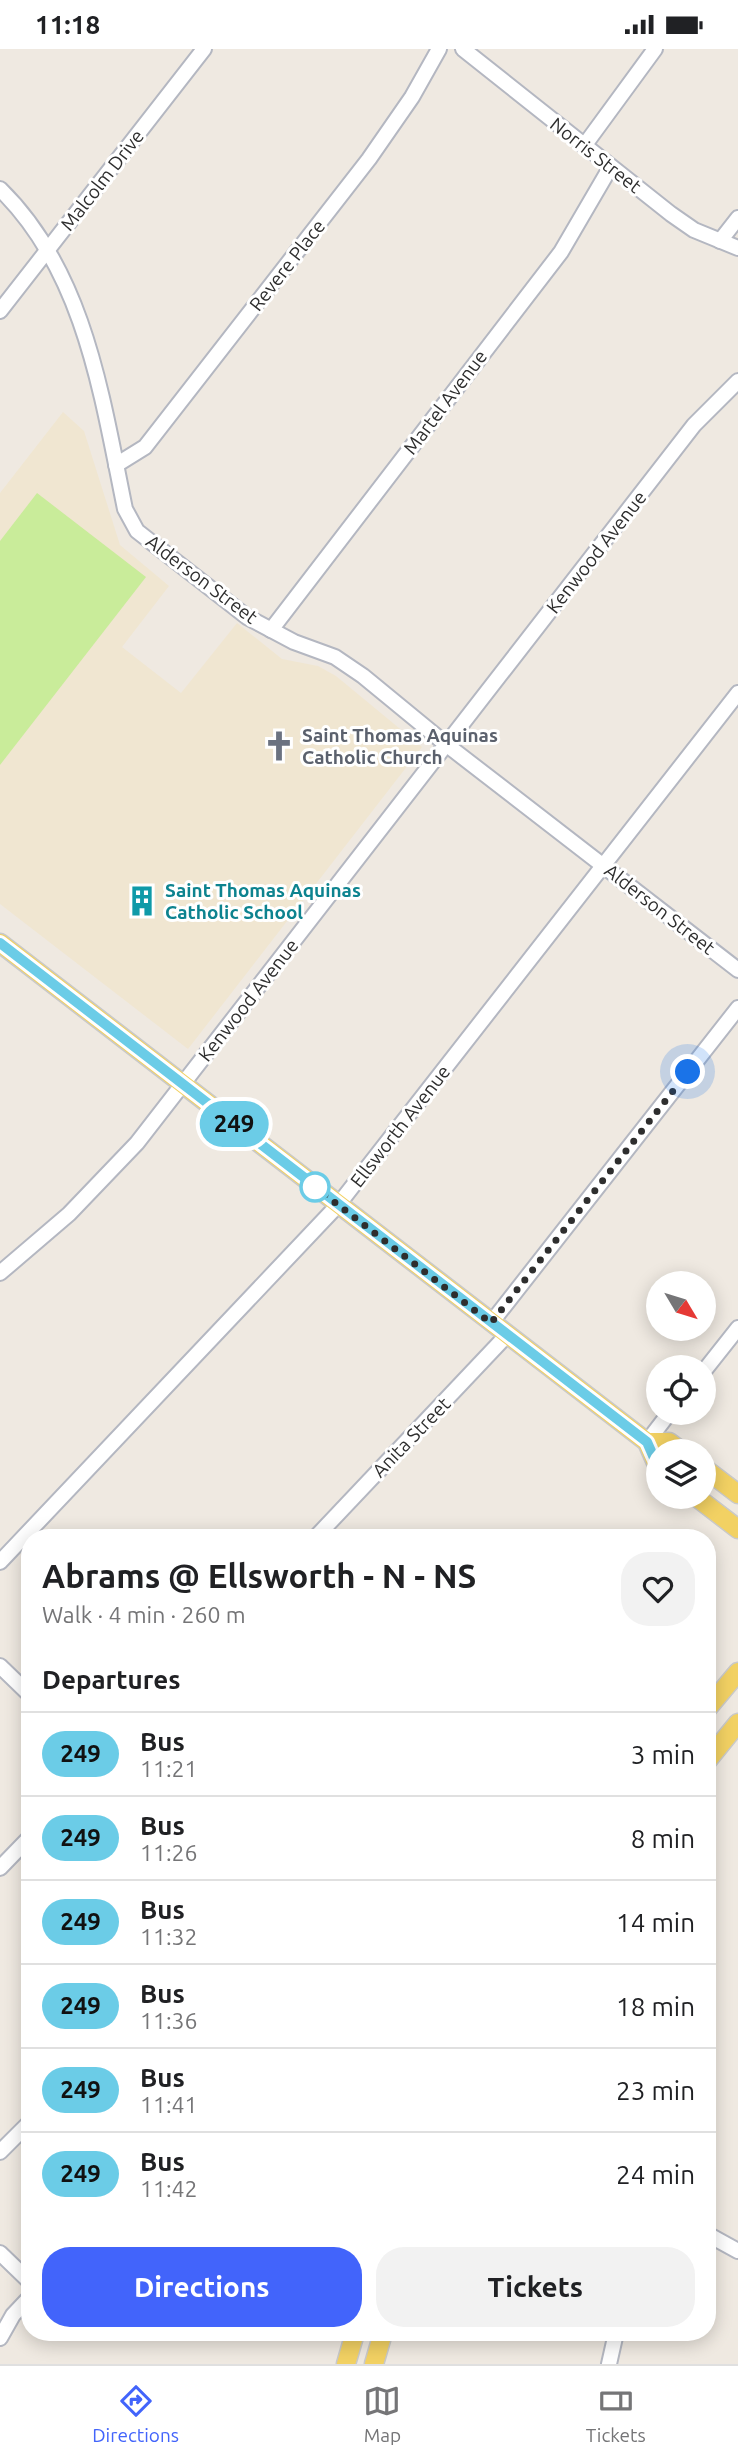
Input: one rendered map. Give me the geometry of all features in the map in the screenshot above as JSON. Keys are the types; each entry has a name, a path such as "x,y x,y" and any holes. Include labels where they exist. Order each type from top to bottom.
{"main road":[{"path":"0,943 646,1441"},
{"path":"716,1477 738,1494"},
{"path":"712,1509 738,1529"},
{"path":"716,1698 738,1672"},
{"path":"716,1750 738,1723"},
{"path":"346,2364 353,2341"},
{"path":"374,2364 381,2341"}],"street":[{"name":"Malcolm Drive","path":"0,311 204,49"},
{"name":"Revere Place","path":"116,465 145,447 369,159 412,97 439,49"},
{"name":"Norris Street","path":"463,49 610,168 694,230 738,248"},
{"path":"584,146 655,49"},
{"name":"Martel Avenue","path":"271,630 561,252 610,168"},
{"name":"Alderson Street","path":"0,189 29,219 71,294 125,509 137,531 247,617 344,663 738,970"},
{"path":"720,241 738,218"},
{"name":"Kenwood Avenue","path":"0,1273 83,1199 137,1143 694,425 738,381"},
{"name":"Ellsworth Avenue","path":"31,1529 338,1205 738,693"},
{"path":"491,1323 738,1008"},
{"path":"716,1356 738,1328"},
{"name":"Anita Street","path":"324,1529 508,1335"},
{"path":"649,1439 660,1425"},
{"name":"Ellsworth Avenue","path":"0,1562 21,1540"},
{"path":"0,1666 21,1686"},
{"path":"0,1868 21,1846"},
{"path":"0,2153 21,2131"},
{"path":"716,2239 738,2251"},
{"path":"0,2253 21,2273"},
{"path":"0,2338 21,2307"},
{"path":"609,2364 615,2341"}],"shaded area":[{"path":"63,412 84,431 120,545 169,586 122,647 181,693 237,623 282,659 318,666 336,676 422,747 188,1049 0,904 0,493"}],"green space":[{"path":"37,493 146,577 0,765 0,541"}],"bus line":[{"name":"249","path":"0,943 646,1441"}],"place":[{"name":"Saint Thomas Aquinas Catholic Church","path":"279,746"},
{"name":"Saint Thomas Aquinas Catholic School","path":"142,901"}],"route":[{"path":"315,1187 491,1323 688,1072"}]}
